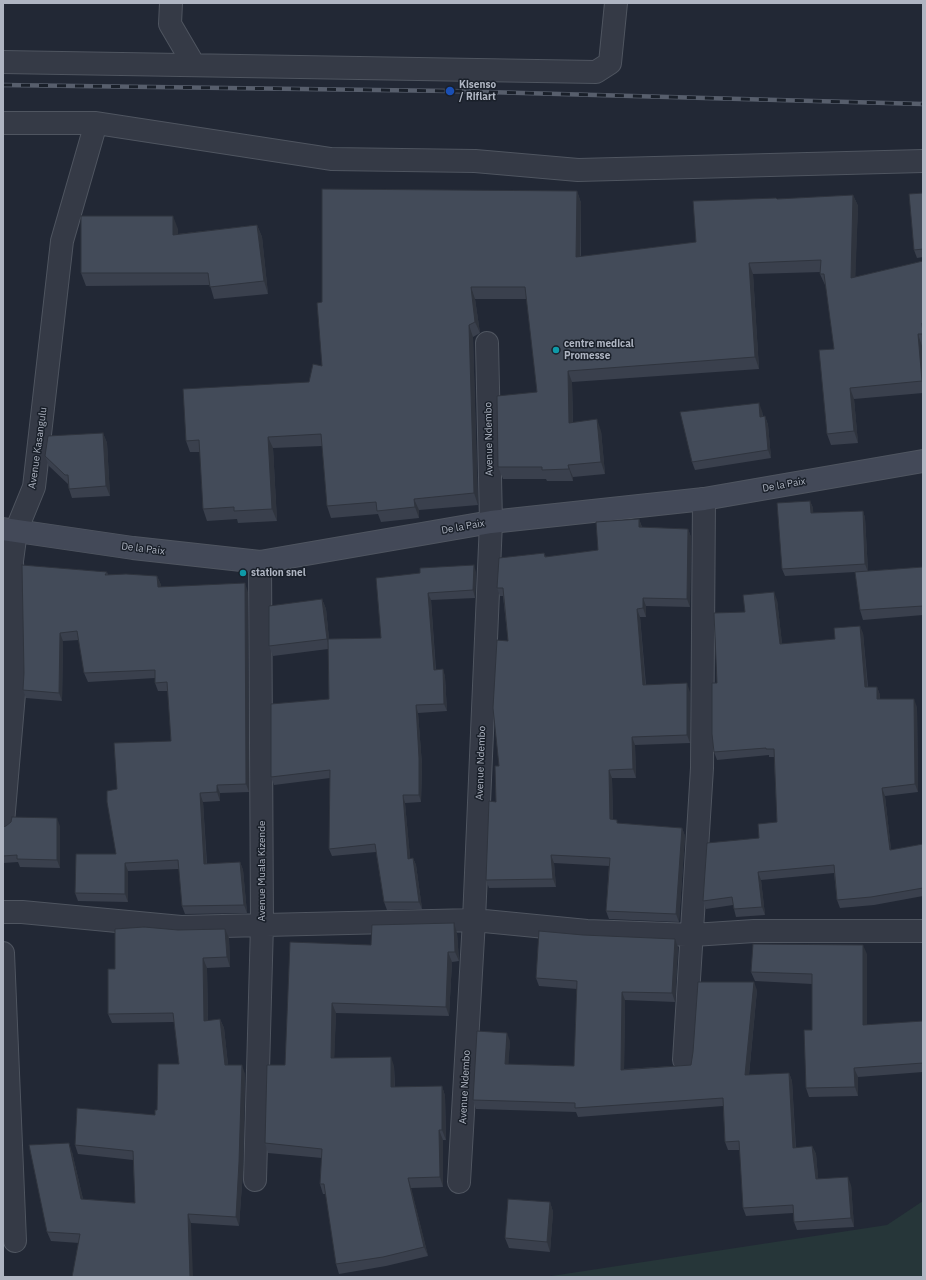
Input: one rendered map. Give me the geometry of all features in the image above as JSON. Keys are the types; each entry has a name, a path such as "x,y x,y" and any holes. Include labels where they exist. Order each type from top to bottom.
{"street":[{"path":"171,3 170,24 194,66"},
{"path":"3,62 596,72 610,63 616,3"},
{"path":"3,123 96,123 331,159 475,161 578,170 923,161"},
{"name":"Avenue Kasangulu","path":"3,823 15,682 10,530 34,487 62,242 96,123"},
{"name":"Avenue Ndembo","path":"459,1182 474,920 491,522 487,344"},
{"name":"De la Paix","path":"10,530 133,548 260,562 491,522 704,499 923,461"},
{"path":"684,1060 693,935 702,768 704,499"},
{"name":"Avenue Muala Kizende","path":"254,1180 262,924 260,562"},
{"path":"3,912 22,912 181,927 474,920 587,931 693,935 754,931 923,931"},
{"path":"3,953 15,1241"}],"shaded area":[{"path":"923,1201 923,1277 545,1277 887,1225"}],"building":[{"path":"322,189 577,191 576,257 696,242 693,201 853,195 851,278 923,261 923,334 918,334 922,381 850,388 854,431 827,434 819,350 834,349 824,274 820,274 821,260 749,263 755,357 568,371 569,423 597,419 601,462 568,465 569,469 542,470 542,467 498,467 497,396 537,392 525,287 471,287 475,322 469,325 474,493 414,499 415,507 377,511 376,502 327,506 321,434 268,437 272,509 234,511 234,507 203,509 199,440 186,441 183,389 309,382 313,364 322,366 317,303 322,302"},
{"path":"923,193 923,249 914,250 909,194"},
{"path":"81,216 173,216 173,235 257,225 264,281 210,287 208,273 81,273"},
{"path":"759,403 760,417 765,416 768,450 692,462 680,412"},
{"path":"103,433 106,486 69,489 68,475 65,475 45,456 48,436"},
{"path":"810,501 811,513 863,511 865,564 782,569 777,503"},
{"path":"639,519 639,527 688,529 687,599 643,598 643,608 637,609 643,685 687,683 687,735 632,737 633,769 609,770 610,819 617,820 617,823 682,828 676,914 606,911 610,858 551,855 553,879 486,880 489,801 496,802 495,766 499,766 493,708 497,640 508,641 503,588 497,588 499,558 544,553 545,557 598,550 596,522"},
{"path":"22,565 107,572 105,575 126,574 157,576 158,587 245,583 246,784 217,785 217,792 200,793 204,864 240,862 244,905 182,906 178,860 125,863 125,894 75,893 76,854 116,854 107,802 107,791 117,789 114,743 171,741 167,682 155,683 155,670 84,673 77,631 60,633 59,693 23,690"},
{"path":"474,565 473,590 428,593 434,670 443,669 444,704 416,705 419,758 419,795 403,795 408,859 413,858 419,902 384,902 375,844 329,849 330,770 271,777 271,704 329,699 328,639 381,638 376,578 420,573 420,568"},
{"path":"923,567 923,606 860,610 855,572"},
{"path":"774,592 780,644 835,639 834,628 860,626 865,687 877,687 877,699 914,699 915,784 882,788 890,850 923,844 923,888 871,897 837,900 834,865 758,872 762,907 734,909 732,897 703,901 707,843 759,838 758,824 777,822 774,749 766,748 714,752 712,734 712,683 717,683 714,613 745,612 743,595"},
{"path":"322,599 327,639 269,646 269,606"},
{"path":"12,817 57,818 57,860 17,859 17,855 3,856 3,827 11,822"},
{"path":"454,923 455,952 448,952 446,1007 332,1003 331,1058 391,1057 391,1087 442,1086 442,1130 439,1130 440,1177 408,1178 424,1247 383,1257 336,1264 324,1184 320,1184 322,1149 265,1143 267,1065 285,1065 290,942 371,945 372,925"},
{"path":"144,927 178,930 225,929 227,957 203,958 204,1021 220,1019 225,1065 242,1065 236,1217 188,1214 190,1277 72,1277 80,1234 47,1232 29,1145 69,1143 81,1199 135,1203 133,1151 75,1145 77,1108 155,1115 155,1110 157,1110 158,1064 179,1064 173,1013 108,1014 108,969 115,969 115,929"},
{"path":"539,931 583,935 675,939 672,993 622,992 621,1070 691,1065 698,982 754,982 745,1075 789,1073 793,1148 812,1146 816,1179 848,1177 851,1218 794,1222 793,1205 743,1208 739,1141 725,1142 723,1098 575,1108 575,1103 473,1100 477,1031 507,1033 505,1064 574,1066 577,981 536,978"},
{"path":"753,944 863,945 863,1025 923,1021 923,1063 854,1068 855,1087 806,1088 804,1030 812,1030 812,974 751,972"},
{"path":"508,1199 550,1202 547,1242 505,1238"}],"railway":[{"path":"3,85 450,91 923,104"}],"place":[{"name":"Kisenso / Riflart","path":"450,91"},
{"name":"centre medical Promesse","path":"556,350"},
{"name":"station snel","path":"243,573"}]}
